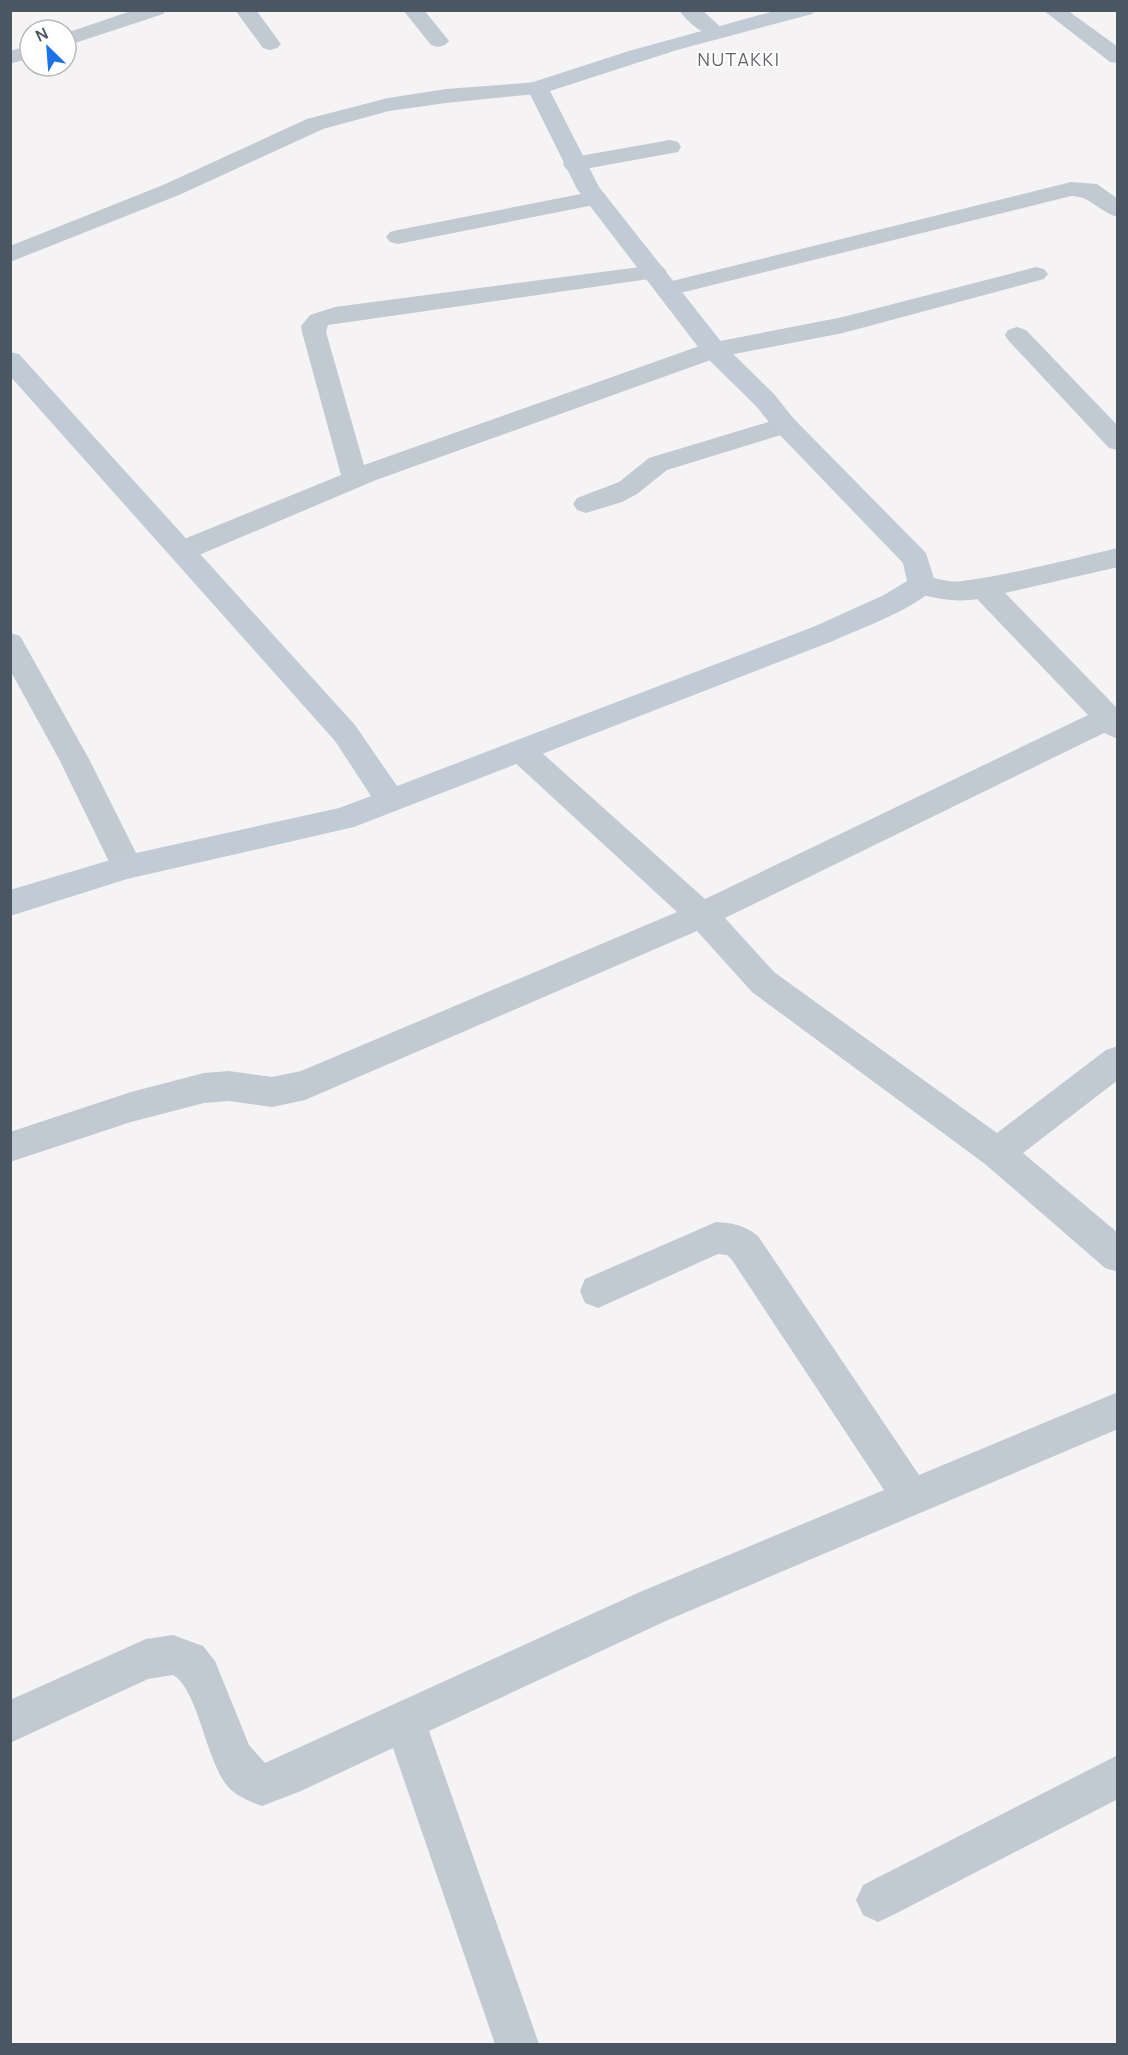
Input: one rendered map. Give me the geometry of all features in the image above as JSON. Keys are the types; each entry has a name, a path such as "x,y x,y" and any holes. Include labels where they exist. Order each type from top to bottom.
{"main road":[{"path":"10,903 128,867 343,819 823,634 894,602 922,585 916,560 785,425 765,400 714,350 596,198 574,164 538,88 609,62 716,31 805,10"},
{"path":"10,360 345,733 391,801"}],"street":[{"path":"78,35 123,14 156,10"},
{"path":"245,10 270,44"},
{"path":"413,10 438,41"},
{"path":"689,10 716,31"},
{"path":"1053,10 1118,57"},
{"path":"10,255 171,190 315,124 388,105 538,88"},
{"path":"574,164 670,147"},
{"path":"355,479 314,332 314,326 319,320 335,315 662,281 1071,189 1089,189 1118,210"},
{"path":"398,237 596,198"},
{"path":"182,551 355,479 714,350 843,325 1036,274"},
{"path":"1017,335 1118,442"},
{"path":"586,504 622,492 646,470 658,464 785,425"},
{"path":"922,585 959,592 1118,557"},
{"path":"10,1147 131,1107 204,1088 229,1086 272,1092 305,1085 702,915 1113,723 983,588"},
{"path":"10,643 74,759 128,867"},
{"path":"521,750 702,915 763,982 997,1153 1118,1257"},
{"path":"997,1153 1118,1060"},
{"path":"598,1291 716,1239 734,1239 745,1248 912,1498"},
{"path":"10,1722 146,1659 173,1655 189,1660 201,1675 234,1759 244,1774 262,1785 654,1606 1118,1410"},
{"path":"405,1721 517,2044"},
{"path":"878,1900 1118,1776"}],"district":[{"name":"NUTAKKI","path":"739,59"}]}
